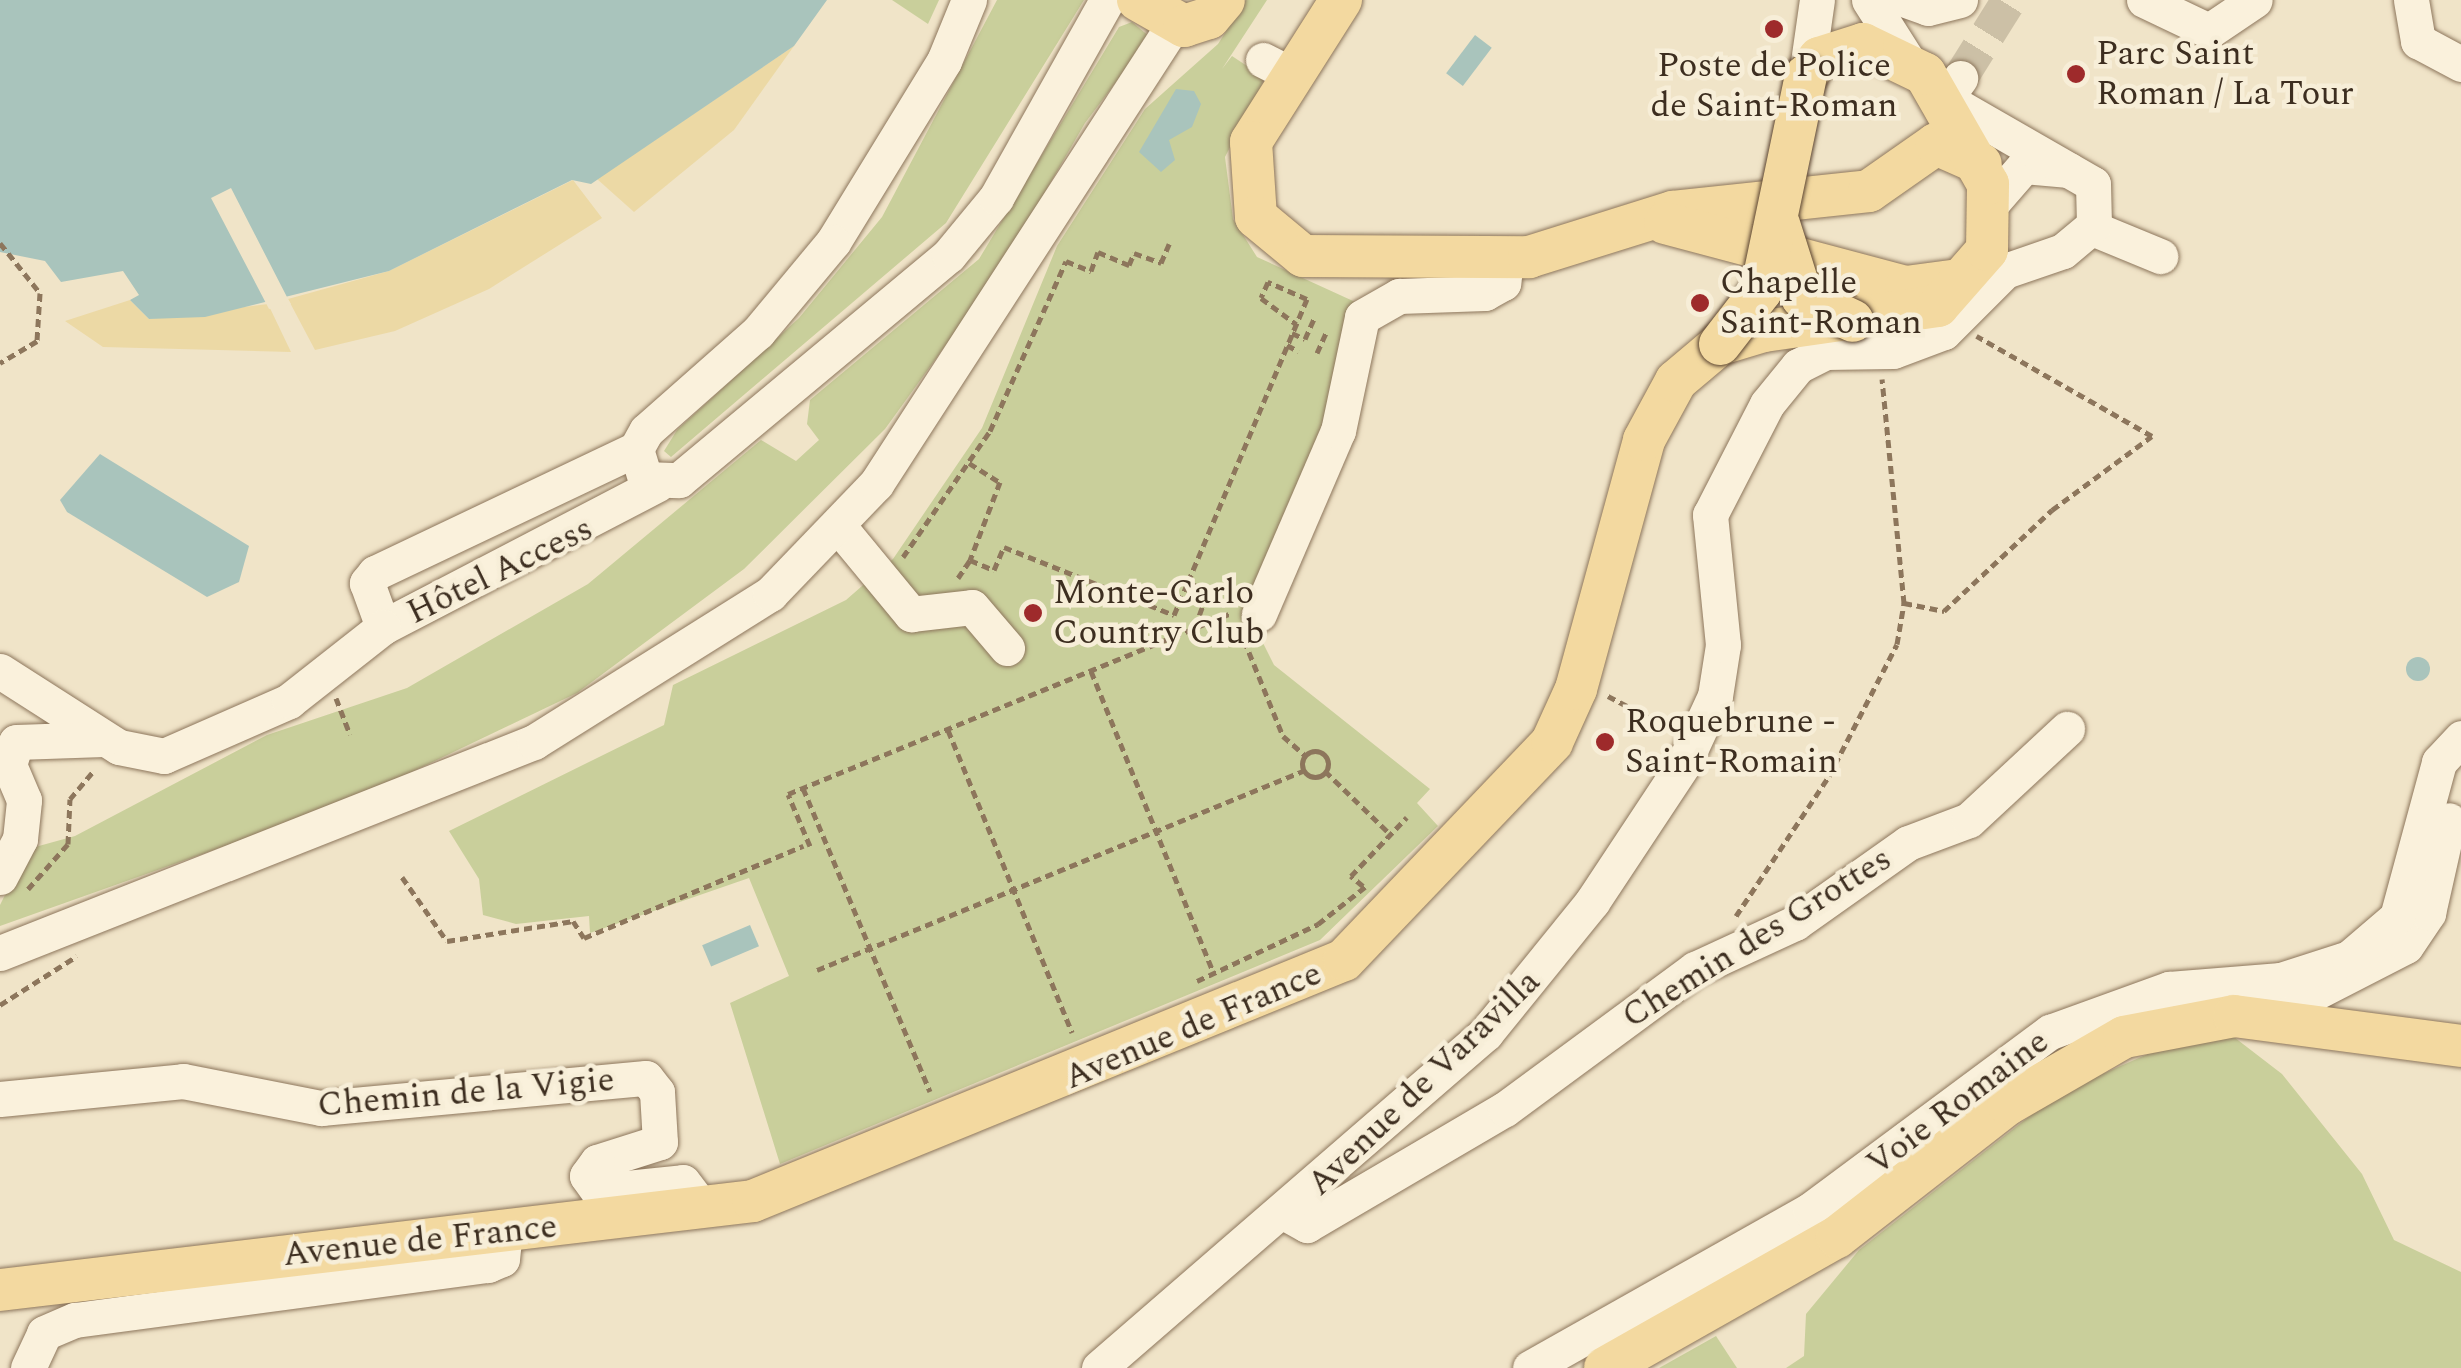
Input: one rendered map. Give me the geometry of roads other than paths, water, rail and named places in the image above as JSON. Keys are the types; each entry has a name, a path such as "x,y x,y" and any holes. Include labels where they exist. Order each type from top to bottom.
{"main road":[{"path":"1341,0 1277,67 1251,142 1251,202 1274,241 1325,260 1507,259 1650,220 1869,191 1936,144 1986,184"},
{"path":"1154,12 1202,22 1222,2"},
{"path":"1720,344 1752,310 1779,224 1821,56 1906,58 1954,98 1986,184"},
{"name":"Avenue de France","path":"0,1290 703,1209 802,1187 1320,974 1367,941 1530,772 1576,689 1644,440 1676,381 1720,344 1938,306 1987,250 1986,184"},
{"path":"1650,220 1918,289 1969,274"},
{"path":"1779,224 1802,297 1853,320"},
{"path":"1605,1368 1838,1237 2066,1065 2171,1024 2266,1018 2461,1046"}],"street":[{"path":"658,484 639,471 636,449 758,332 833,242 944,60 969,0"},
{"path":"1817,0 1821,56"},
{"path":"1869,0 1906,58"},
{"path":"1906,0 1928,8 1960,0"},
{"path":"2144,0 2209,31 2255,0"},
{"path":"2411,0 2418,41 2461,64"},
{"path":"5,945 100,916 534,742 698,646 840,528 938,396 1154,12 1116,7 1099,13"},
{"name":"Hôtel Access","path":"636,449 375,573 367,583 383,628 658,484 679,480 949,256 996,198 1099,13"},
{"path":"1954,98 2075,171 2089,212 2160,256"},
{"path":"1986,184 2024,166 2075,171"},
{"name":"Avenue de Varavilla","path":"1099,1368 1288,1214 1524,995 1693,743 1722,675 1710,515 1767,404 1810,356 1920,343 1962,320 2005,271 2063,251 2089,212"},
{"path":"1259,614 1338,432 1362,317 1399,296 1486,293 1503,282 1507,259"},
{"path":"840,528 910,614 972,607 1006,648"},
{"path":"7,888 20,839 24,800 10,765 16,742 145,755 189,750 325,678 383,628"},
{"path":"0,671 102,751"},
{"name":"Chemin des Grottes","path":"1288,1214 1307,1225 1506,1110 1724,955 1795,923 1908,843 1969,820 2067,728"},
{"path":"2266,1018 2406,946 2428,913 2459,739"},
{"name":"Voie Romaine","path":"1530,1368 1810,1210 2050,1032 2169,989 2281,980 2349,958 2397,917 2439,762 2459,739"},
{"path":"2359,1029 2360,973"},
{"name":"Chemin de la Vigie","path":"0,1099 183,1081 321,1108 646,1078 658,1092 660,1142 597,1162 588,1176 598,1191 683,1182 703,1209"},
{"path":"28,1368 44,1333 75,1320 488,1265 502,1259 504,1231"}],"water":[{"path":"0,0 827,0 794,46 591,184 572,180 389,271 205,317 149,319 130,300 139,295 123,271 61,282 45,261 0,252"},
{"path":"1475,35 1492,48 1463,86 1446,73"},
{"path":"1176,89 1194,91 1201,104 1192,127 1169,140 1175,160 1161,172 1139,152"},
{"path":"100,454 249,546 239,582 207,597 67,512 60,500"},
{"path":"2418,657 2430,669 2418,681 2406,669"},
{"path":"750,925 759,946 711,966 702,945"}],"tunnel":[{"path":"1960,78 2009,0"}],"place":[{"name":"Poste de Police de Saint-Roman","path":"1774,29"},
{"name":"Parc Saint Roman / La Tour","path":"2076,74"},
{"name":"Chapelle Saint-Roman","path":"1700,303"},
{"name":"Monte-Carlo Country Club","path":"1033,613"},
{"name":"Roquebrune - Saint-Romain","path":"1605,742"}]}
